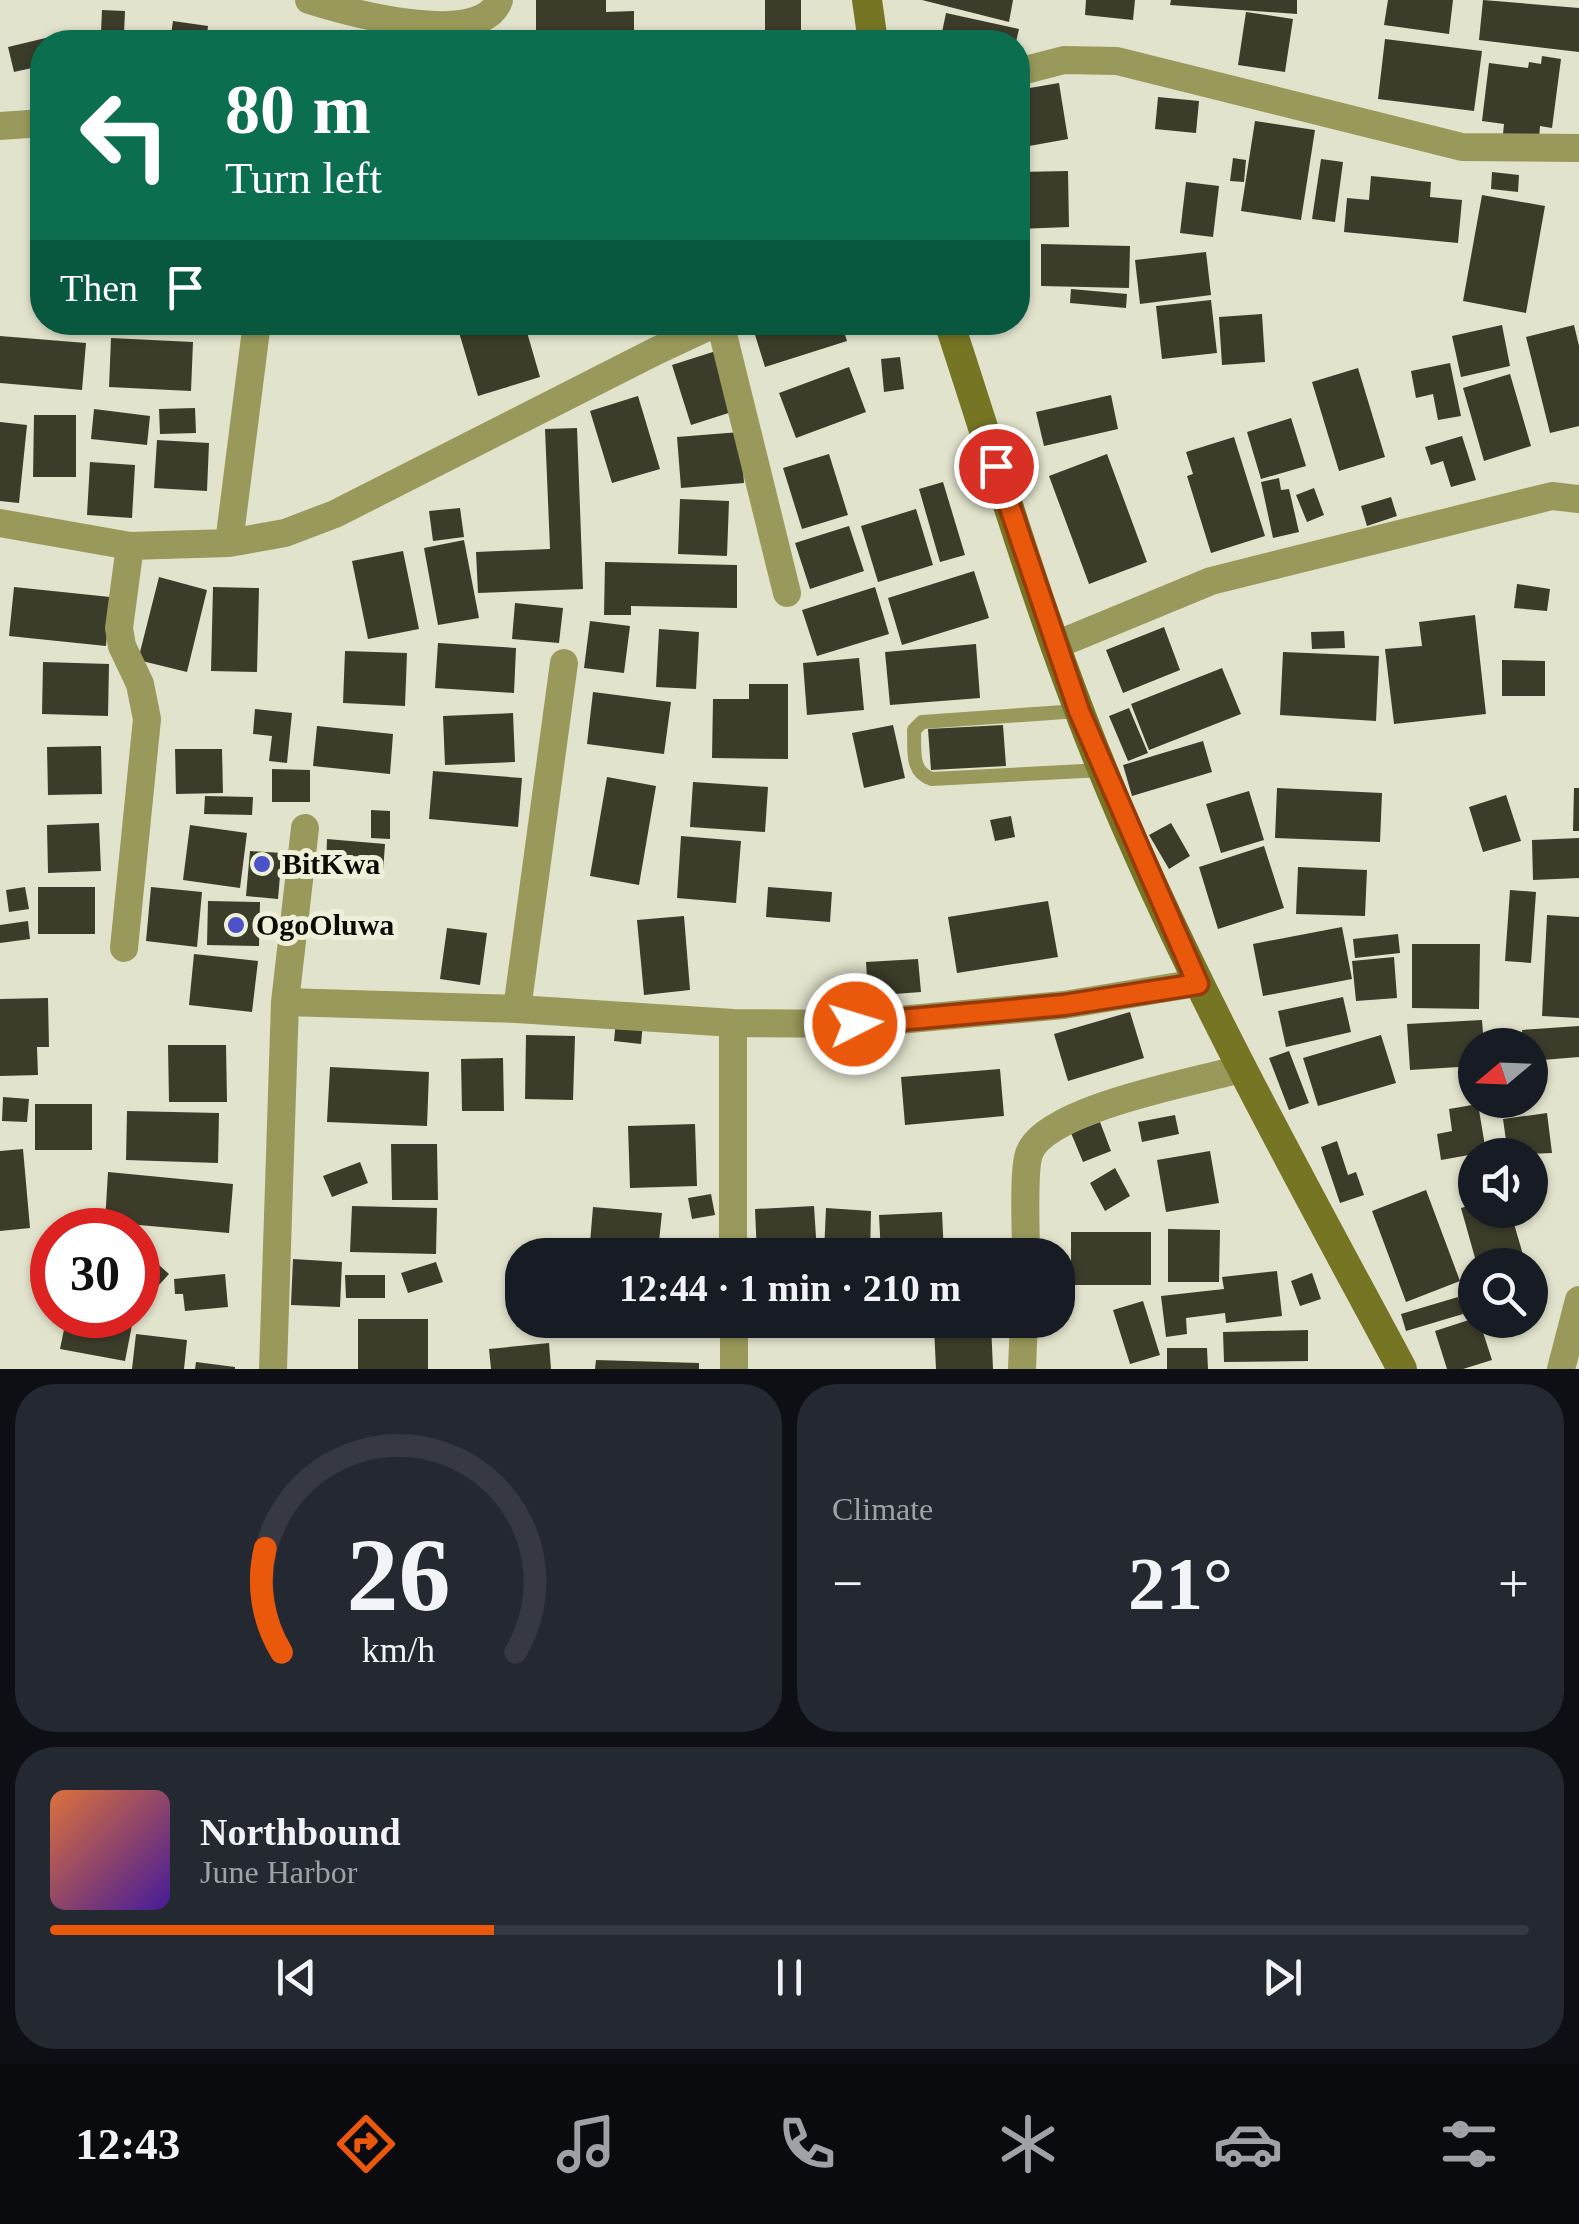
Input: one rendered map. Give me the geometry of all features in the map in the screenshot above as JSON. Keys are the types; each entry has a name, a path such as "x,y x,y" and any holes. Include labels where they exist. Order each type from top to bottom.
{"street":[{"path":"309,0 381,19 462,26 484,20 499,0"},
{"path":"867,0 872,30"},
{"path":"1030,69 1064,60 1116,62 1462,147 1579,148"},
{"path":"0,126 30,124"},
{"path":"229,543 256,335"},
{"path":"0,523 130,546 229,543 285,533 336,514 691,335"},
{"path":"722,335 787,592"},
{"path":"953,335 1056,645 1102,770 1198,984 1402,1369"},
{"path":"1056,645 1211,581 1552,496 1579,499"},
{"path":"124,948 147,719 140,684 122,646 120,628 130,546"},
{"path":"517,1008 564,663"},
{"path":"273,1369 284,1002 305,828"},
{"path":"284,1002 517,1008 733,1023 855,1024 1064,1005 1198,984"},
{"path":"733,1023 734,1238"},
{"path":"1026,1238 1029,1152 1044,1135 1091,1108 1241,1069"},
{"path":"1560,1369 1579,1300"},
{"path":"734,1338 734,1369"},
{"path":"1022,1369 1023,1338"}],"lane":[{"path":"1079,711 922,722 914,730 916,764 925,776 941,779 1102,770"}],"building":[{"path":"536,0 606,0 606,12 634,11 634,30 536,30"},
{"path":"765,0 801,0 801,30 765,30"},
{"path":"922,0 1013,0 1009,22"},
{"path":"1086,0 1135,0 1133,20 1085,15"},
{"path":"1171,0 1297,0 1297,14 1170,5"},
{"path":"1388,0 1453,0 1449,34 1384,25"},
{"path":"1483,0 1579,8 1579,52 1479,40"},
{"path":"102,10 125,11 124,30 101,30"},
{"path":"1246,12 1293,19 1285,72 1238,65"},
{"path":"946,13 1019,29 1019,30 942,30"},
{"path":"173,21 208,26 208,30 172,30"},
{"path":"1385,39 1482,51 1474,111 1378,99"},
{"path":"30,42 30,68 14,72 8,47"},
{"path":"1542,56 1561,59 1552,128 1540,126 1539,139 1503,134 1504,124 1482,121 1489,63 1528,68 1529,62 1541,64"},
{"path":"1059,83 1068,139 1030,146 1030,88"},
{"path":"1158,97 1199,101 1196,133 1155,129"},
{"path":"1255,121 1315,130 1301,220 1241,211"},
{"path":"1233,158 1246,160 1244,182 1230,181"},
{"path":"1321,159 1343,162 1335,222 1312,219"},
{"path":"1068,171 1069,227 1030,229 1030,172"},
{"path":"1492,172 1519,175 1518,192 1491,189"},
{"path":"1371,176 1431,182 1430,197 1462,200 1458,243 1344,232 1347,198 1369,200"},
{"path":"1186,182 1219,186 1213,237 1180,233"},
{"path":"1482,195 1545,206 1526,313 1463,301"},
{"path":"1041,244 1130,246 1129,288 1041,286"},
{"path":"1206,252 1211,295 1140,304 1135,260"},
{"path":"1071,289 1127,294 1126,308 1070,303"},
{"path":"1211,300 1217,353 1162,359 1156,306"},
{"path":"1262,314 1265,362 1222,365 1219,317"},
{"path":"1502,325 1510,366 1461,377 1452,336"},
{"path":"1574,325 1579,346 1579,426 1550,433 1526,337"},
{"path":"460,335 528,335 540,377 478,396"},
{"path":"755,335 845,335 847,341 765,367"},
{"path":"0,336 86,343 82,390 0,383"},
{"path":"111,338 193,342 191,391 109,387"},
{"path":"719,350 738,410 691,425 672,365"},
{"path":"900,357 904,389 884,392 881,359"},
{"path":"1450,363 1461,416 1438,420 1433,394 1416,398 1411,371"},
{"path":"849,367 866,412 796,438 779,393"},
{"path":"1358,368 1385,457 1339,471 1312,382"},
{"path":"1510,374 1531,446 1484,461 1463,388"},
{"path":"1111,395 1118,429 1044,446 1036,412"},
{"path":"638,396 660,469 612,483 590,411"},
{"path":"195,408 196,433 160,434 159,409"},
{"path":"94,409 150,416 147,445 91,439"},
{"path":"34,415 76,415 76,477 33,477"},
{"path":"1291,418 1306,466 1261,479 1247,432"},
{"path":"0,422 27,425 19,503 0,501"},
{"path":"577,428 583,589 478,593 476,552 550,549 545,429"},
{"path":"740,432 744,483 681,488 677,437"},
{"path":"1462,436 1476,480 1451,487 1443,461 1431,465 1425,447"},
{"path":"1234,437 1265,536 1211,553 1187,476 1193,474 1186,452"},
{"path":"157,440 209,443 207,491 154,488"},
{"path":"829,454 848,515 802,529 783,468"},
{"path":"1107,454 1147,562 1089,584 1049,476"},
{"path":"90,462 135,465 132,518 87,515"},
{"path":"1279,478 1281,490 1289,489 1299,532 1273,538 1261,482"},
{"path":"943,482 965,555 940,562 919,489"},
{"path":"1314,488 1324,515 1307,522 1296,495"},
{"path":"1391,497 1397,516 1367,526 1361,506"},
{"path":"680,499 729,501 727,556 678,554"},
{"path":"460,508 464,537 433,541 429,511"},
{"path":"916,509 933,565 878,582 861,526"},
{"path":"849,526 864,571 810,589 795,543"},
{"path":"464,540 479,618 438,625 424,548"},
{"path":"403,551 419,629 368,639 352,561"},
{"path":"605,562 737,565 737,608 631,606 631,615 604,615"},
{"path":"974,571 989,618 902,645 888,598"},
{"path":"159,577 207,590 187,672 138,660"},
{"path":"1517,584 1550,589 1547,611 1514,608"},
{"path":"14,587 110,597 106,646 9,636"},
{"path":"213,587 259,588 257,672 211,671"},
{"path":"875,587 889,634 817,656 802,610"},
{"path":"515,603 563,608 559,643 512,639"},
{"path":"1475,615 1486,714 1394,724 1385,649 1422,646 1419,622"},
{"path":"590,621 630,626 624,673 584,668"},
{"path":"1164,627 1180,670 1123,693 1106,650"},
{"path":"659,629 699,632 696,689 656,687"},
{"path":"1344,631 1345,648 1312,649 1311,632"},
{"path":"438,643 516,648 514,693 435,688"},
{"path":"976,644 980,698 890,705 885,652"},
{"path":"345,651 407,653 405,706 343,703"},
{"path":"1283,652 1379,656 1376,721 1280,715"},
{"path":"859,658 864,710 807,715 803,663"},
{"path":"1502,660 1545,661 1545,696 1502,696"},
{"path":"43,662 109,664 108,716 42,714"},
{"path":"1222,668 1241,714 1149,750 1131,704"},
{"path":"749,684 788,684 788,759 712,758 713,699 749,699"},
{"path":"593,692 671,702 664,754 587,744"},
{"path":"1129,708 1148,753 1128,761 1109,716"},
{"path":"255,709 292,713 287,763 269,761 272,736 253,734"},
{"path":"513,713 515,762 445,765 443,716"},
{"path":"893,725 905,778 864,788 852,733"},
{"path":"1003,725 1006,766 931,770 928,729"},
{"path":"317,726 393,734 390,774 313,766"},
{"path":"1203,741 1212,772 1132,796 1123,765"},
{"path":"101,746 102,794 48,795 47,747"},
{"path":"175,749 222,749 223,793 176,794"},
{"path":"272,769 310,770 310,802 272,802"},
{"path":"433,771 522,778 518,827 429,819"},
{"path":"607,777 656,786 639,885 590,876"},
{"path":"693,782 768,787 765,832 690,827"},
{"path":"1277,788 1382,793 1380,842 1275,838"},
{"path":"1574,788 1579,788 1579,831 1573,831"},
{"path":"1249,791 1264,840 1221,853 1206,804"},
{"path":"1506,795 1521,841 1483,852 1469,807"},
{"path":"205,796 253,797 252,815 204,814"},
{"path":"371,810 390,811 390,839 371,838"},
{"path":"1011,816 1015,837 995,841 990,820"},
{"path":"99,823 101,871 48,873 47,825"},
{"path":"1171,823 1190,856 1169,869 1149,835"},
{"path":"190,825 247,833 240,888 183,880"},
{"path":"681,836 741,841 736,903 677,898"},
{"path":"1579,838 1579,878 1533,880 1532,840"},
{"path":"327,839 385,844 383,872 326,868"},
{"path":"1264,846 1284,908 1218,929 1199,867"},
{"path":"250,851 282,853 278,899 246,896"},
{"path":"1298,867 1367,870 1365,916 1296,914"},
{"path":"25,887 29,909 9,912 6,890"},
{"path":"38,887 95,887 95,934 38,934"},
{"path":"151,887 202,892 197,947 146,941"},
{"path":"768,887 832,892 830,922 766,917"},
{"path":"1510,890 1536,892 1531,963 1505,961"},
{"path":"208,901 260,902 259,946 207,945"},
{"path":"1048,901 1058,957 957,973 948,917"},
{"path":"1547,915 1579,917 1579,1018 1542,1016"},
{"path":"684,916 690,990 644,995 637,920"},
{"path":"28,921 30,939 0,943 0,925"},
{"path":"1342,927 1352,979 1263,996 1253,944"},
{"path":"447,928 487,933 480,985 440,979"},
{"path":"1398,934 1400,953 1355,958 1353,939"},
{"path":"1412,944 1480,944 1479,1009 1412,1008"},
{"path":"194,954 258,961 252,1012 189,1005"},
{"path":"1394,957 1397,998 1356,1001 1352,961"},
{"path":"918,959 921,992 868,996 866,962"},
{"path":"1343,997 1351,1032 1286,1047 1278,1011"},
{"path":"48,998 49,1047 37,1047 38,1075 0,1076 0,999"},
{"path":"1130,1012 1144,1058 1068,1081 1054,1034"},
{"path":"1482,1020 1483,1028 1458,1028 1458,1067 1410,1070 1407,1024"},
{"path":"616,1021 643,1023 641,1044 614,1041"},
{"path":"1579,1026 1579,1057 1548,1060 1548,1028"},
{"path":"526,1035 575,1036 573,1100 525,1099"},
{"path":"1381,1035 1396,1083 1318,1106 1303,1058"},
{"path":"168,1045 226,1045 227,1102 169,1102"},
{"path":"1289,1051 1309,1103 1289,1110 1269,1058"},
{"path":"503,1058 504,1111 462,1111 461,1059"},
{"path":"330,1067 429,1072 427,1126 327,1122"},
{"path":"1000,1069 1004,1116 905,1125 901,1077"},
{"path":"3,1097 29,1099 27,1122 2,1121"},
{"path":"35,1104 92,1104 92,1150 35,1150"},
{"path":"1458,1107 1458,1118 1480,1118 1484,1138 1458,1138 1458,1157 1441,1160 1437,1134 1452,1131 1449,1109"},
{"path":"127,1111 219,1113 218,1163 126,1160"},
{"path":"1175,1115 1179,1134 1142,1142 1138,1122"},
{"path":"1548,1118 1552,1153 1548,1153 1548,1138 1506,1138 1503,1119"},
{"path":"1100,1122 1111,1151 1083,1162 1071,1133"},
{"path":"695,1124 697,1186 630,1188 628,1126"},
{"path":"1337,1141 1348,1175 1356,1172 1364,1195 1340,1203 1321,1147"},
{"path":"391,1144 437,1144 438,1200 392,1200"},
{"path":"23,1149 30,1228 0,1231 0,1151"},
{"path":"1210,1151 1219,1203 1166,1212 1157,1160"},
{"path":"360,1162 368,1183 332,1197 323,1176"},
{"path":"1115,1168 1130,1196 1105,1211 1090,1183"},
{"path":"108,1172 233,1184 229,1233 160,1227 160,1208 106,1208"},
{"path":"1426,1190 1458,1282 1406,1302 1372,1211"},
{"path":"711,1194 715,1215 692,1219 688,1198"},
{"path":"352,1206 437,1208 436,1254 350,1252"},
{"path":"814,1206 816,1238 756,1238 755,1209"},
{"path":"593,1207 662,1213 659,1238 590,1238"},
{"path":"826,1208 871,1211 870,1238 825,1238"},
{"path":"942,1212 943,1238 880,1238 879,1215"},
{"path":"1467,1228 1515,1228 1521,1248 1472,1248"},
{"path":"1168,1229 1220,1230 1219,1282 1168,1282"},
{"path":"1071,1232 1151,1232 1151,1285 1075,1285 1075,1238 1071,1238"},
{"path":"293,1259 342,1262 340,1307 291,1305"},
{"path":"436,1262 443,1282 408,1293 401,1273"},
{"path":"160,1266 169,1274 160,1284"},
{"path":"1277,1271 1282,1316 1226,1323 1225,1313 1186,1318 1187,1334 1166,1337 1161,1296 1224,1289 1222,1277"},
{"path":"1312,1273 1321,1299 1300,1306 1291,1281"},
{"path":"225,1274 228,1307 185,1311 183,1294 175,1294 174,1279"},
{"path":"345,1275 385,1275 385,1298 346,1298"},
{"path":"1458,1297 1458,1315 1406,1331 1401,1314"},
{"path":"1143,1301 1160,1355 1130,1364 1113,1310"},
{"path":"358,1319 428,1319 428,1369 358,1369"},
{"path":"1458,1324 1458,1338 1485,1338 1492,1360 1463,1369 1447,1369 1435,1331"},
{"path":"1308,1330 1308,1361 1224,1362 1223,1332"},
{"path":"62,1338 130,1338 125,1361 60,1349"},
{"path":"136,1338 187,1340 184,1369 132,1369"},
{"path":"935,1338 992,1338 993,1369 936,1369"},
{"path":"549,1343 551,1369 491,1369 489,1349"},
{"path":"1167,1348 1207,1348 1208,1369 1167,1369"},
{"path":"596,1360 699,1363 699,1369 595,1369"},
{"path":"196,1362 235,1367 235,1369 195,1369"}],"place":[{"name":"BitKwa","path":"262,864"},
{"name":"OgoOluwa","path":"236,925"}],"route":[{"path":"855,1024 1064,1005 1198,984 1102,770 996,466"}]}
